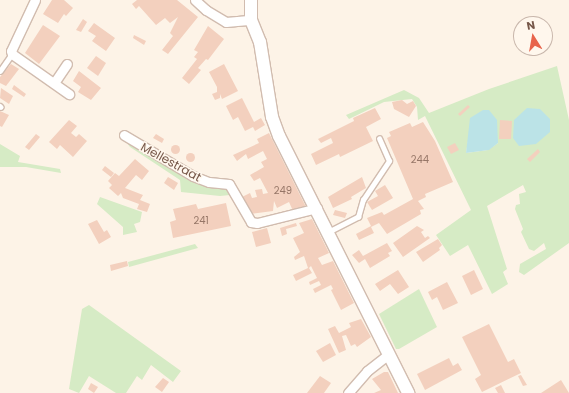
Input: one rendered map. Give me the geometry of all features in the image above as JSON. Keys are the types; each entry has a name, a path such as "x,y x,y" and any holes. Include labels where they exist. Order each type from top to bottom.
{"street":[{"path":"35,0 11,51 12,54 69,94"},
{"path":"195,0 206,10 226,22 247,20"},
{"path":"244,0 247,20 263,66 272,117 278,136 317,208 408,393"},
{"path":"247,20 251,0"},
{"path":"54,83 67,64"},
{"name":"Mellestraat","path":"124,135 193,176 209,182 229,184 251,222 257,223 317,208"},
{"path":"348,393 367,371 389,354"}],"lane":[{"path":"0,71 12,54"},
{"path":"328,232 358,217 363,200 389,162 379,139"}],"green space":[{"path":"557,66 569,120 569,243 524,275 519,272 520,264 546,249 544,243 534,251 529,249 521,232 523,229 515,209 516,205 520,204 519,194 526,192 523,185 487,206 507,269 503,272 508,284 492,294 468,245 450,256 436,235 471,210 425,116 418,120 417,107 412,99 384,102 349,119 346,115 404,90 419,98 429,113 489,89","holes":["468,141 498,143 488,150 466,153"]},
{"path":"130,139 162,160 228,188 230,195 220,196 181,192 180,180 130,147 127,143"},
{"path":"0,144 20,156 18,162 60,169 61,173 26,167 0,167"},
{"path":"100,197 142,212 140,222 134,224 137,232 123,235 123,227 97,204"},
{"path":"195,244 198,248 129,267 128,262"},
{"path":"419,289 437,327 399,349 396,349 379,314"},
{"path":"89,305 181,371 173,382 151,365 142,380 137,376 126,393 116,393 89,376 79,393 69,389 82,309"}],"water":[{"path":"527,108 540,109 550,119 550,132 536,144 519,146 513,138 514,120"},
{"path":"483,110 489,110 497,120 498,143 489,150 466,153 470,118"}],"building":[{"path":"52,0 64,0 73,8 66,16 64,14 58,23 43,14"},
{"path":"137,0 177,0 198,17 168,54 162,50 173,36 170,33 178,17 170,23 165,18 156,25 139,6 136,9 132,4"},
{"path":"83,19 87,22 81,32 76,30"},
{"path":"94,23 115,38 106,51 92,41 96,36 88,31"},
{"path":"43,25 60,36 39,64 25,53"},
{"path":"208,26 224,39 208,60 206,59 198,68 201,70 189,84 182,78 197,59 194,57 198,52 194,50"},
{"path":"134,35 146,41 144,45 133,38"},
{"path":"96,56 106,63 98,76 87,68"},
{"path":"11,64 19,69 6,86 0,83 0,77"},
{"path":"224,64 238,91 222,99 220,94 220,98 215,100 212,94 217,92 217,87 209,72"},
{"path":"79,71 101,88 91,100 78,92 81,87 73,81"},
{"path":"14,85 26,94 24,97 12,89"},
{"path":"1,88 13,96 9,104 0,98"},
{"path":"242,98 254,122 261,118 265,125 255,131 253,127 245,131 238,117 233,120 226,106"},
{"path":"402,100 407,104 413,101 416,106 409,117 394,109 392,102"},
{"path":"468,105 470,107 460,116 458,114"},
{"path":"375,108 381,119 366,127 373,141 340,157 339,154 316,165 311,154 333,143 331,138 321,143 318,139 354,121 353,118"},
{"path":"0,111 9,115 2,127 0,126"},
{"path":"69,120 77,126 71,133 76,137 79,134 87,141 73,157 60,145 57,149 49,142"},
{"path":"500,120 512,121 511,139 499,139"},
{"path":"423,122 435,141 453,182 425,194 426,197 418,201 424,209 420,210 421,214 387,234 379,223 371,227 374,233 359,240 356,234 371,226 367,218 382,212 384,215 413,199 387,138 391,136 389,132 410,123 412,127"},
{"path":"269,133 306,207 293,211 289,202 277,208 274,201 273,211 250,214 242,197 250,193 252,198 257,197 255,190 262,189 263,194 268,193 260,178 254,181 250,175 264,167 261,162 267,159 263,151 248,159 246,154 237,161 233,155 259,143 257,139"},
{"path":"36,134 40,137 29,150 25,147"},
{"path":"156,134 164,139 162,143 153,138"},
{"path":"455,143 459,150 451,154 447,147"},
{"path":"175,144 180,149 175,154 170,149"},
{"path":"538,149 540,152 530,162 527,159"},
{"path":"188,153 192,153 194,157 192,161 188,161 186,159 186,155"},
{"path":"135,159 149,171 142,180 136,175 125,188 143,195 140,200 150,204 147,212 137,209 139,204 123,198 121,193 118,196 109,188 112,185 108,181 115,173 119,176"},
{"path":"105,166 114,173 111,177 102,170"},
{"path":"168,177 178,183 174,190 164,183"},
{"path":"362,177 366,188 351,197 352,199 333,208 328,197"},
{"path":"385,185 393,198 372,210 367,202 378,196 375,191"},
{"path":"226,203 231,226 173,238 170,222 176,220 173,209 196,204 198,209"},
{"path":"335,210 347,213 345,218 333,215"},
{"path":"312,219 329,253 318,258 322,265 333,261 354,303 341,310 331,290 333,289 331,285 315,293 313,289 321,285 319,281 310,285 309,282 317,278 311,266 309,268 312,273 296,281 293,275 308,268 304,256 295,260 294,257 300,252 293,238 304,233 299,223"},
{"path":"97,220 104,232 107,230 111,237 99,244 88,224"},
{"path":"296,223 297,226 286,229 287,234 282,236 280,228"},
{"path":"417,226 424,230 421,232 425,238 428,236 430,238 403,257 393,243"},
{"path":"267,228 271,243 256,247 252,232"},
{"path":"438,239 442,245 439,248 440,250 423,262 416,252"},
{"path":"387,243 392,251 388,253 390,256 370,268 365,259 359,263 352,255 359,250 363,256"},
{"path":"127,261 128,266 111,271 110,265"},
{"path":"398,270 409,287 398,294 390,284 380,291 375,284"},
{"path":"474,270 483,289 471,295 462,276"},
{"path":"447,282 458,303 443,310 437,297 432,300 428,292"},
{"path":"361,319 371,337 357,347 355,344 351,346 346,335 342,336 346,350 339,353 328,329 335,326 339,333 351,327 349,323"},
{"path":"489,324 508,362 514,359 521,373 482,392 475,379 481,375 462,337"},
{"path":"330,343 336,355 323,362 316,351"},
{"path":"449,358 453,366 458,363 462,370 425,390 417,374"},
{"path":"384,372 388,372 398,393 374,393 381,390 372,379"},
{"path":"521,375 527,385 523,386 518,376"},
{"path":"320,376 331,383 324,393 307,393"},
{"path":"163,378 169,382 162,392 155,387"},
{"path":"561,380 569,393 541,393"},
{"path":"91,383 98,387 94,393 88,389"},
{"path":"501,385 505,393 498,393 495,388"}]}
